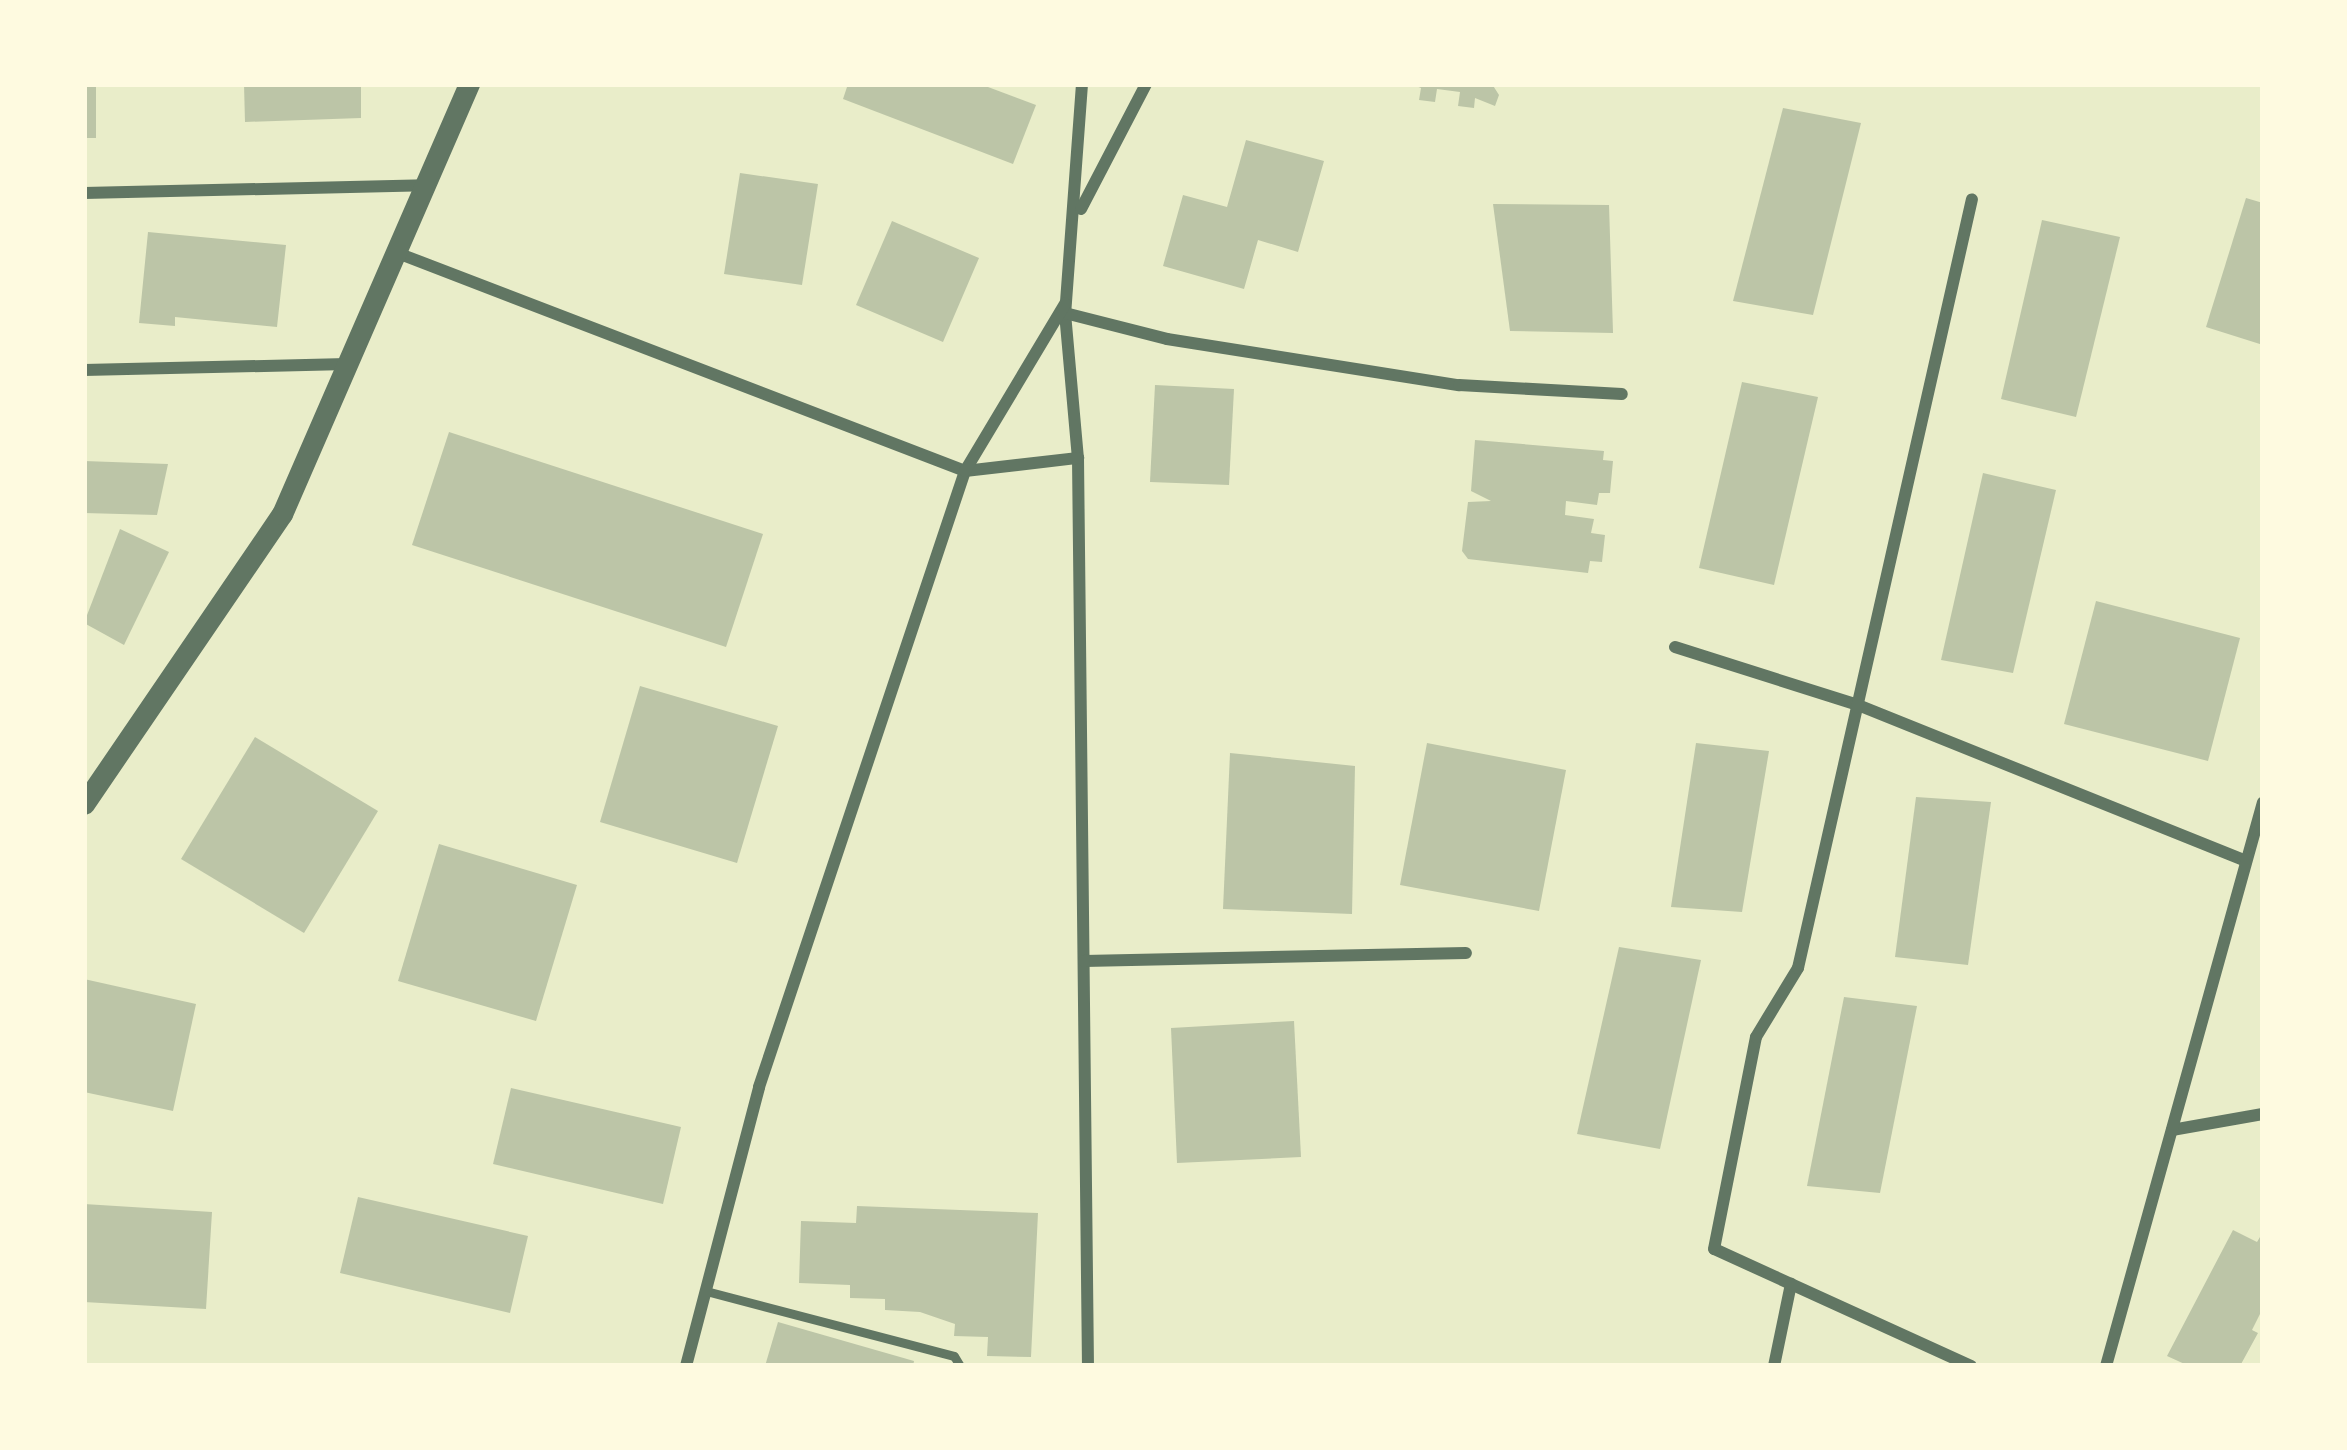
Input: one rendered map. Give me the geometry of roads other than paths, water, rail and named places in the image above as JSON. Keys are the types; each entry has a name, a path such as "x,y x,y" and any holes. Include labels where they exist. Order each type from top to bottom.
{"street":[{"path":"84,804 282,514 431,184 470,84"},
{"path":"1082,84 1077,215 1066,308 1078,458 1088,1366"},
{"path":"1077,215 1146,84"},
{"path":"84,193 431,184"},
{"path":"1971,1366 1714,1249 1756,1037 1798,968 1972,200"},
{"path":"400,254 965,471 1078,458"},
{"path":"1066,308 1167,339 1438,382 1622,394"},
{"path":"686,1366 759,1087 965,471 1066,308"},
{"path":"84,370 350,364"},
{"path":"1675,647 1858,705 2246,861"},
{"path":"2106,1366 2263,802"},
{"path":"1084,961 1466,953"},
{"path":"2172,1130 2263,1114"},
{"path":"1774,1366 1790,1284"}],"lane":[{"path":"706,1291 954,1356 960,1366"}]}
